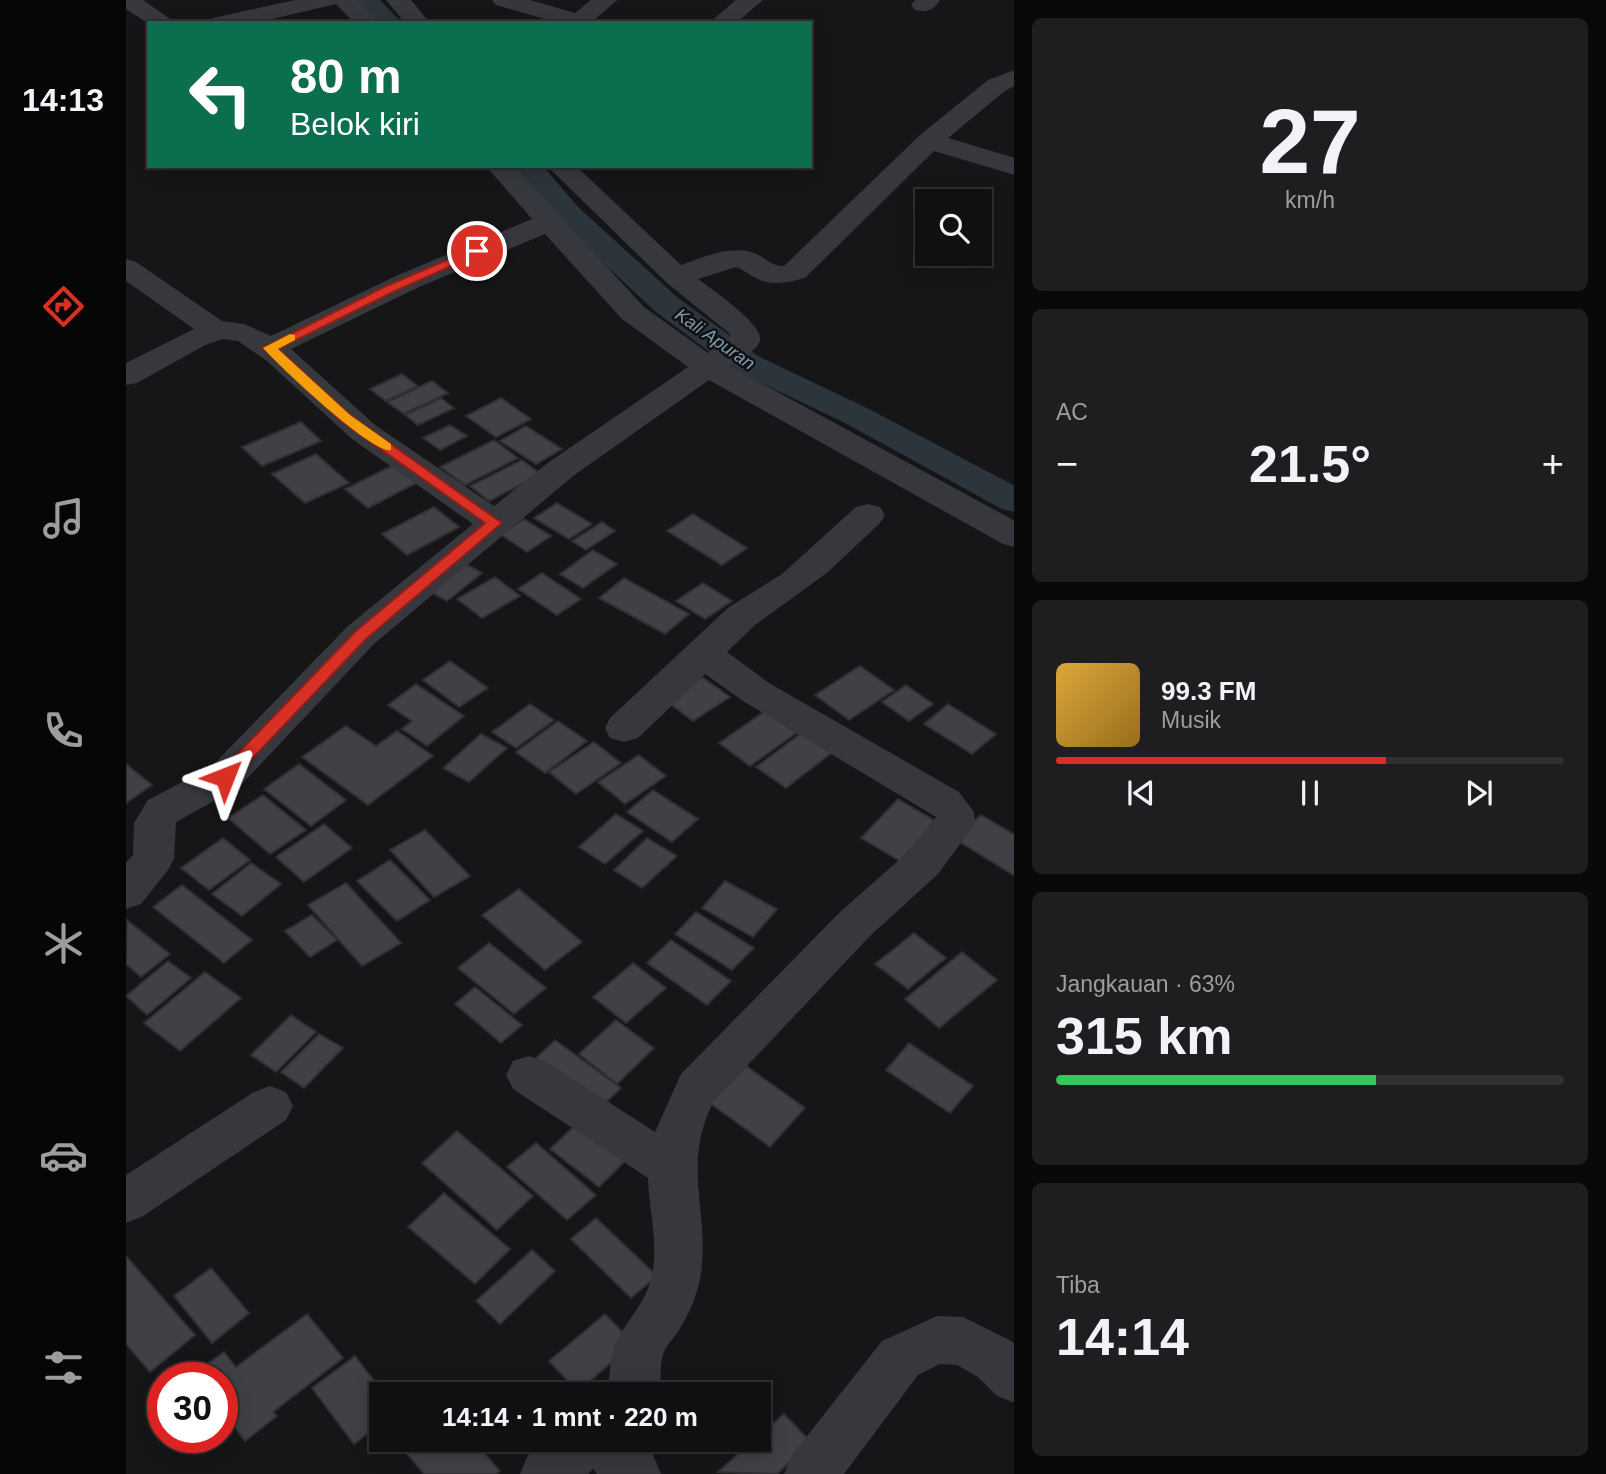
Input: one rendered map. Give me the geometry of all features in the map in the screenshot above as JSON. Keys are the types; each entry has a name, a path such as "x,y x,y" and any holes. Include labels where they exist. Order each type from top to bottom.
{"street":[{"path":"127,0 161,21"},
{"path":"230,21 327,0"},
{"path":"345,0 365,21"},
{"path":"398,0 416,21"},
{"path":"504,0 577,21"},
{"path":"581,21 604,0"},
{"path":"724,21 751,0"},
{"path":"126,30 147,27"},
{"path":"677,277 733,259 744,259 768,275 783,276 795,272 929,141 997,85 1014,77"},
{"path":"929,141 1014,167"},
{"path":"501,168 633,313 711,363 1014,536"},
{"path":"126,893 153,859 154,823 162,811 225,777 361,635 561,469 745,341 745,332 740,327 677,277 562,168"},
{"path":"270,348 388,289 499,241 551,222"},
{"path":"126,268 217,331"},
{"path":"126,376 164,353 217,331 236,330 270,348 345,418 495,523"},
{"path":"624,728 742,616 816,564 868,515"},
{"path":"636,1382 639,1348 660,1316 676,1279 678,1247 672,1168 681,1119 697,1088 856,924 923,863 955,824 957,817 954,809 945,802 756,692 703,654"},
{"path":"529,1074 672,1168"},
{"path":"126,1201 270,1106"},
{"path":"811,1474 900,1358 937,1340 964,1341 996,1360 1014,1378"},
{"path":"547,1474 573,1452"},
{"path":"613,1452 634,1474"}],"building":[{"path":"402,374 418,386 386,401 370,389"},
{"path":"432,381 448,393 404,414 387,402"},
{"path":"441,398 454,408 418,425 405,415"},
{"path":"501,398 531,419 496,437 466,416"},
{"path":"301,422 321,441 262,466 242,447"},
{"path":"450,425 467,436 440,450 423,438"},
{"path":"526,426 562,449 536,464 500,441"},
{"path":"494,440 518,458 465,485 440,467"},
{"path":"316,454 349,483 305,503 272,474"},
{"path":"522,460 541,474 489,501 470,486"},
{"path":"398,463 420,481 368,508 345,489"},
{"path":"557,503 592,524 569,539 534,518"},
{"path":"434,507 459,527 407,555 382,534"},
{"path":"693,514 747,548 722,565 667,531"},
{"path":"524,519 551,536 527,552 500,534"},
{"path":"602,522 615,531 586,550 572,541"},
{"path":"593,550 617,564 583,588 560,574"},
{"path":"456,559 482,573 447,601 420,586"},
{"path":"542,573 581,599 557,615 518,589"},
{"path":"495,577 520,596 482,618 457,599"},
{"path":"624,578 689,614 665,634 599,598"},
{"path":"703,583 732,601 705,619 676,601"},
{"path":"450,661 488,688 459,707 423,680"},
{"path":"860,666 894,690 849,720 815,695"},
{"path":"702,677 730,697 693,721 666,701"},
{"path":"416,684 464,716 427,746 402,729 412,721 388,705"},
{"path":"906,685 933,704 909,721 882,702"},
{"path":"530,704 554,720 516,748 492,732"},
{"path":"948,704 996,734 972,754 924,724"},
{"path":"768,709 799,731 750,766 719,743"},
{"path":"558,721 587,741 545,773 516,752"},
{"path":"346,726 376,746 397,731 433,756 368,805 302,757"},
{"path":"804,731 834,751 786,788 756,767"},
{"path":"481,734 507,748 469,782 443,768"},
{"path":"594,742 621,763 576,794 549,772"},
{"path":"639,755 666,776 625,804 598,782"},
{"path":"126,764 152,785 126,803"},
{"path":"299,764 346,800 311,826 264,789"},
{"path":"653,790 698,819 672,842 627,812"},
{"path":"263,795 306,830 270,854 228,818"},
{"path":"898,799 937,822 900,861 861,838"},
{"path":"616,814 643,831 605,864 579,847"},
{"path":"981,815 1014,834 1014,875 955,839"},
{"path":"324,824 352,848 304,882 276,857"},
{"path":"425,830 470,876 434,897 390,850"},
{"path":"223,838 250,860 209,890 181,868"},
{"path":"647,838 677,856 642,888 614,870"},
{"path":"390,860 430,900 397,921 357,881"},
{"path":"251,863 281,884 242,916 212,894"},
{"path":"725,881 777,909 753,937 702,908"},
{"path":"346,883 401,943 362,966 308,905"},
{"path":"182,885 252,940 224,963 153,907"},
{"path":"519,889 582,942 545,970 482,915"},
{"path":"696,912 754,948 732,970 675,934"},
{"path":"312,915 337,940 310,957 285,931"},
{"path":"127,920 170,954 141,977 126,964"},
{"path":"914,933 946,958 908,989 875,964"},
{"path":"671,940 731,981 707,1005 647,963"},
{"path":"489,943 546,988 514,1014 458,968"},
{"path":"962,952 997,980 939,1028 905,999"},
{"path":"168,961 191,978 147,1015 126,996"},
{"path":"633,963 666,988 626,1023 593,997"},
{"path":"205,972 241,998 180,1051 144,1023"},
{"path":"475,987 522,1025 501,1043 455,1004"},
{"path":"291,1015 316,1032 276,1072 251,1055"},
{"path":"616,1020 654,1048 617,1084 579,1054"},
{"path":"319,1034 343,1048 304,1088 281,1072"},
{"path":"555,1040 621,1088 594,1114 529,1065"},
{"path":"909,1043 973,1086 950,1113 886,1070"},
{"path":"746,1066 805,1108 770,1147 710,1103"},
{"path":"581,1120 629,1157 599,1187 550,1149"},
{"path":"457,1131 533,1196 497,1230 422,1163"},
{"path":"536,1143 596,1195 567,1220 507,1167"},
{"path":"444,1193 510,1249 475,1284 408,1227"},
{"path":"596,1218 657,1276 631,1298 571,1239"},
{"path":"532,1250 555,1271 500,1324 476,1301"},
{"path":"126,1256 195,1335 162,1362 147,1362 147,1368 126,1344"},
{"path":"211,1268 249,1313 212,1343 174,1296"},
{"path":"307,1314 343,1358 273,1412 277,1416 245,1441 238,1432 238,1366"},
{"path":"605,1314 633,1343 589,1382 569,1382 549,1361"},
{"path":"224,1352 232,1362 210,1362"},
{"path":"355,1356 375,1382 369,1382 369,1432 354,1444 312,1388"},
{"path":"784,1414 811,1442 777,1474 718,1472 740,1452 771,1452 771,1425"},
{"path":"405,1452 483,1452 500,1471 496,1474 424,1474"}],"waterway":[{"name":"Kali Apuran","path":"365,0 387,21"},
{"name":"Kali Apuran","path":"529,168 567,213 667,305 746,363 857,416 1014,500"}],"slow traffic":[{"path":"290,337 270,348 345,418 387,447"}],"route":[{"path":"225,777 361,635 495,523 345,418 270,348 388,289 477,251"}]}
